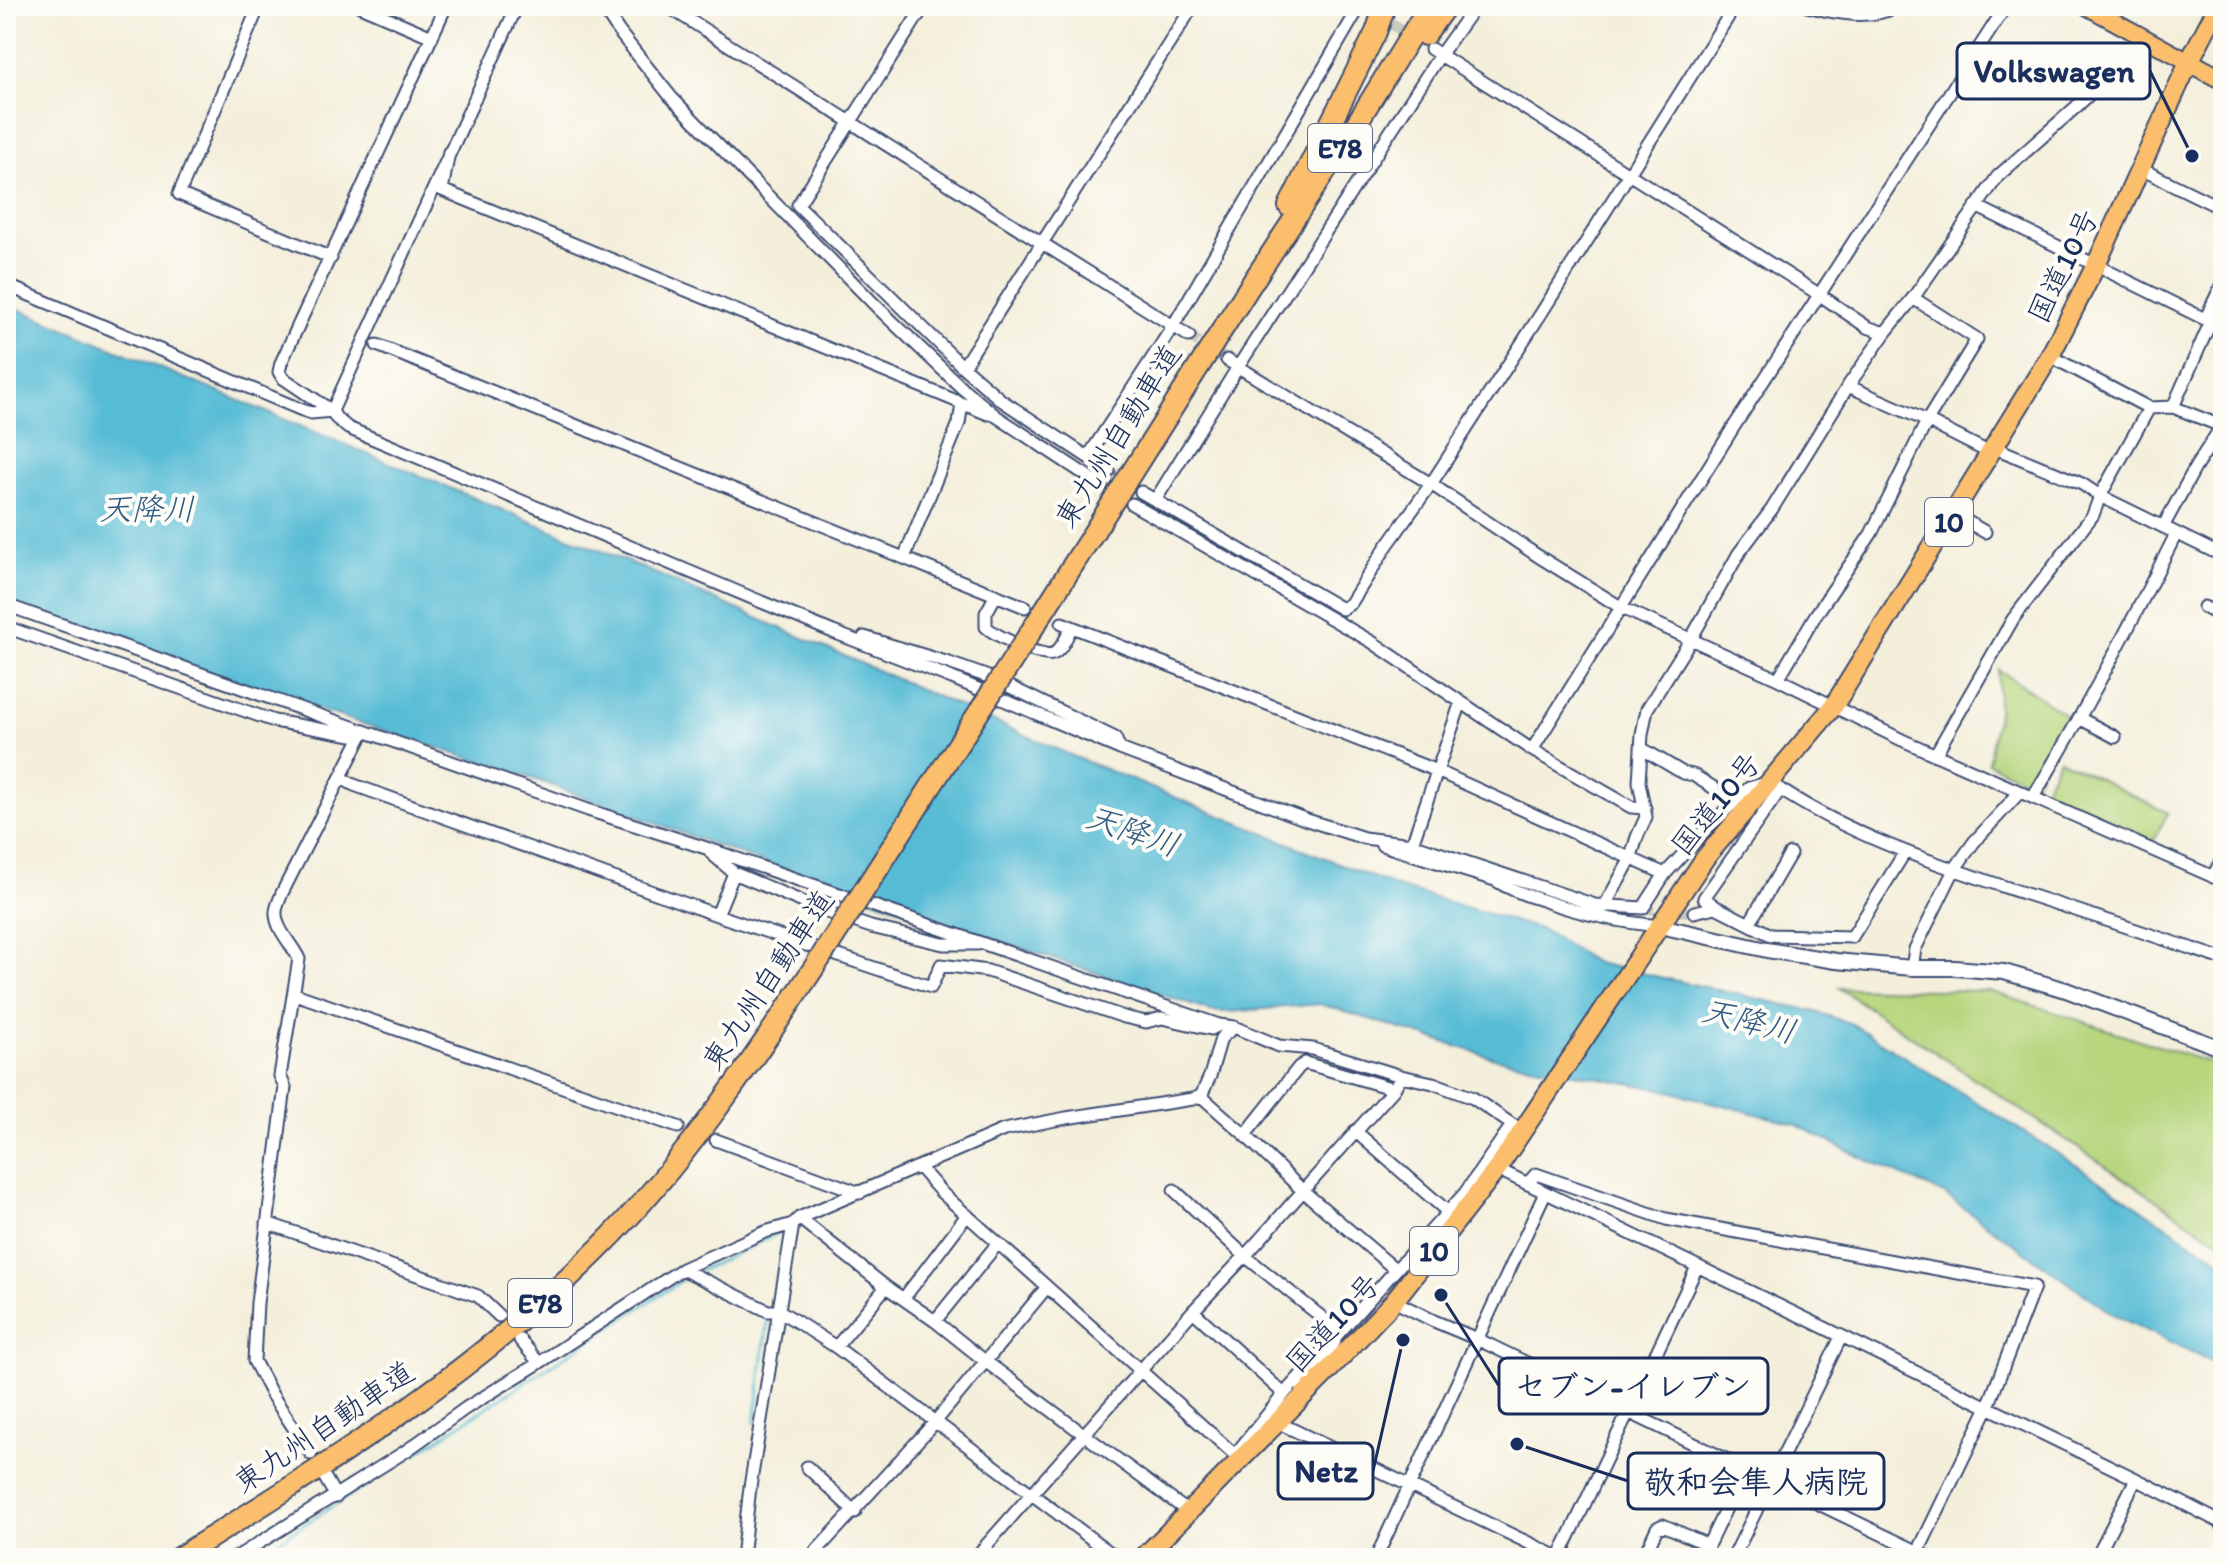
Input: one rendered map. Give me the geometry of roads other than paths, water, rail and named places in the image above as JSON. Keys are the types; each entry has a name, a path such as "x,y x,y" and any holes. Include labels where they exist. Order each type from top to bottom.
{"highway":[{"name":"東九州自動車道","path":"1248,289 1415,6"},
{"name":"東九州自動車道","path":"178,1558 427,1396 530,1313 616,1231 662,1179 728,1095 819,960 1429,6"},
{"path":"1355,126 1446,6"},
{"name":"国道10号","path":"1148,1552 1277,1422 1322,1371 1394,1301 1497,1169 1522,1126 1705,858 1774,786 1833,707 2050,356 2218,6"},
{"path":"1187,383 1287,210 1376,32 1380,10"},
{"path":"2189,62 2223,80"}],"main road":[{"path":"2096,9 2189,62"}],"street":[{"path":"259,6 179,194 331,258"},
{"path":"360,6 432,37"},
{"path":"446,6 281,363 279,372 283,378 332,411 348,428 1120,749 1307,820 1495,880 1508,889 1591,916 1769,942 1858,964 2004,972 2029,978 2223,1049"},
{"path":"332,411 517,6"},
{"path":"602,6 671,97 876,306 996,416 1101,485"},
{"path":"667,6 1189,336"},
{"path":"924,6 798,205 963,367 1001,400 1109,471"},
{"path":"963,367 1193,6"},
{"path":"1088,457 1173,326 1362,6 1380,10"},
{"path":"1156,499 1233,363 1435,52 1475,6"},
{"path":"1645,808 1631,807 1532,750 1372,642 1134,505 1143,492 1342,609 1351,603 1542,312 1735,6"},
{"path":"1807,6 1863,15 1899,6"},
{"path":"1532,750 1733,428 2006,6"},
{"path":"1604,907 1630,860 1646,817 1639,782 1647,709 1739,553 1772,509 1848,386 1998,176 2146,40"},
{"path":"1435,52 1867,327 1885,333"},
{"path":"449,152 442,190 996,416"},
{"path":"2141,169 2223,209"},
{"path":"1976,206 2223,328"},
{"path":"2173,407 2223,282"},
{"path":"6,285 302,410 311,413 332,411"},
{"path":"1778,679 1815,616 1871,534 1927,421 1977,339 1913,298"},
{"path":"377,345 1025,607"},
{"path":"2050,356 2149,408 2173,407 2222,425 2163,527"},
{"path":"1233,363 1431,484 1622,608 1935,755 2218,879 2223,857"},
{"path":"1848,386 1992,450 2082,484 2100,496 2223,556"},
{"path":"904,558 959,423 962,404"},
{"path":"1935,755 2013,619 2093,515 2100,496 2149,408"},
{"path":"1954,514 1985,532"},
{"path":"2033,797 2081,719 2176,534"},
{"path":"996,595 986,613 986,627 1017,644 1044,654 1053,654 1060,648 1067,625 1437,771 1665,874"},
{"path":"6,605 588,810 1219,1025 1234,1027 1279,1046 1313,1049 1433,1083 1473,1098 1522,1126 1284,1394 1235,1455 1135,1558"},
{"path":"2204,607 2222,613"},
{"path":"6,627 274,721 352,735 364,731"},
{"path":"1412,844 1461,702"},
{"path":"2081,719 2115,737"},
{"path":"311,1454 272,1395 254,1361 257,1303 285,1087 280,1076 299,959 279,925 276,913 282,893 364,731"},
{"path":"1641,748 1714,788"},
{"path":"341,778 717,915 931,987 941,965 988,971 1124,1017 1146,1022 1162,1018 1211,1029 1219,1025"},
{"path":"1364,838 1412,844 1604,907 1643,908 1665,874 1749,788 1774,786 1841,826 1905,852 2223,959"},
{"path":"1774,786 1704,898 1749,924 1769,942 1852,937 1905,852"},
{"path":"1912,968 1915,949 1954,870 1974,842 2019,793"},
{"path":"706,848 734,873 824,911 871,927 943,944 986,944"},
{"path":"1749,924 1790,854"},
{"path":"717,915 734,873"},
{"path":"1568,896 1591,916"},
{"path":"1694,912 1716,907"},
{"path":"295,994 678,1127"},
{"path":"235,1558 336,1497 466,1408 682,1269 1004,1130 1201,1096 1221,1038 1234,1027"},
{"path":"1245,1135 1305,1063 1394,1089"},
{"path":"975,1558 1394,1089 1401,1076"},
{"path":"1201,1096 1303,1191 1396,1270"},
{"path":"1355,1131 1448,1212"},
{"path":"716,1140 860,1193"},
{"path":"919,1167 942,1193 1235,1455"},
{"path":"1497,1169 2136,1479 2223,1526"},
{"path":"1527,1184 1536,1174 1666,1219 2034,1287 1987,1409 1916,1555"},
{"path":"1174,1190 1245,1256 1339,1331"},
{"path":"1376,1558 1545,1193"},
{"path":"904,1298 967,1215"},
{"path":"796,1221 904,1298 1183,1508"},
{"path":"742,1558 750,1487 796,1221"},
{"path":"267,1223 478,1296 499,1316"},
{"path":"935,1321 998,1243"},
{"path":"1277,1422 1559,1558 1697,1267"},
{"path":"682,1269 768,1311 780,1311 836,1347 1117,1558"},
{"path":"836,1347 886,1287"},
{"path":"816,1556 936,1421 1047,1287"},
{"path":"1394,1301 1628,1412 1916,1555 1931,1558"},
{"path":"1193,1311 1284,1394"},
{"path":"1284,1394 1322,1371 1339,1331"},
{"path":"1733,1558 1841,1337"},
{"path":"520,1340 539,1363"},
{"path":"807,1467 855,1512"},
{"path":"1702,1558 1745,1469"},
{"path":"324,1476 336,1497"},
{"path":"2096,1558 2136,1479"},
{"path":"1643,1558 1657,1528 1663,1525 1708,1545"},
{"path":"1148,1552 1179,1558"}],"water":[{"name":"天降川","path":"6,304 643,568 1075,757 1397,887 1543,930 1596,963 1813,1011 1852,1024 2223,1261 2223,1367 2114,1315 1944,1194 1795,1124 1665,1090 1498,1059 1320,1004 1210,1011 756,860 543,782 221,678 6,602"}],"waterway":[{"path":"699,1271 777,1234"},
{"path":"415,1454 684,1279"},
{"path":"755,1423 768,1316"},
{"path":"251,1558 407,1459"}],"tunnel":[{"path":"1377,15 1413,38"},
{"path":"1189,336 1227,360"},
{"path":"1643,908 1694,912"}],"place":[{"name":"Volkswagen","path":"2192,156"},
{"name":"セブン-イレブン","path":"1441,1295"},
{"name":"Netz","path":"1403,1340"},
{"name":"敬和会隼人病院","path":"1517,1444"}]}
